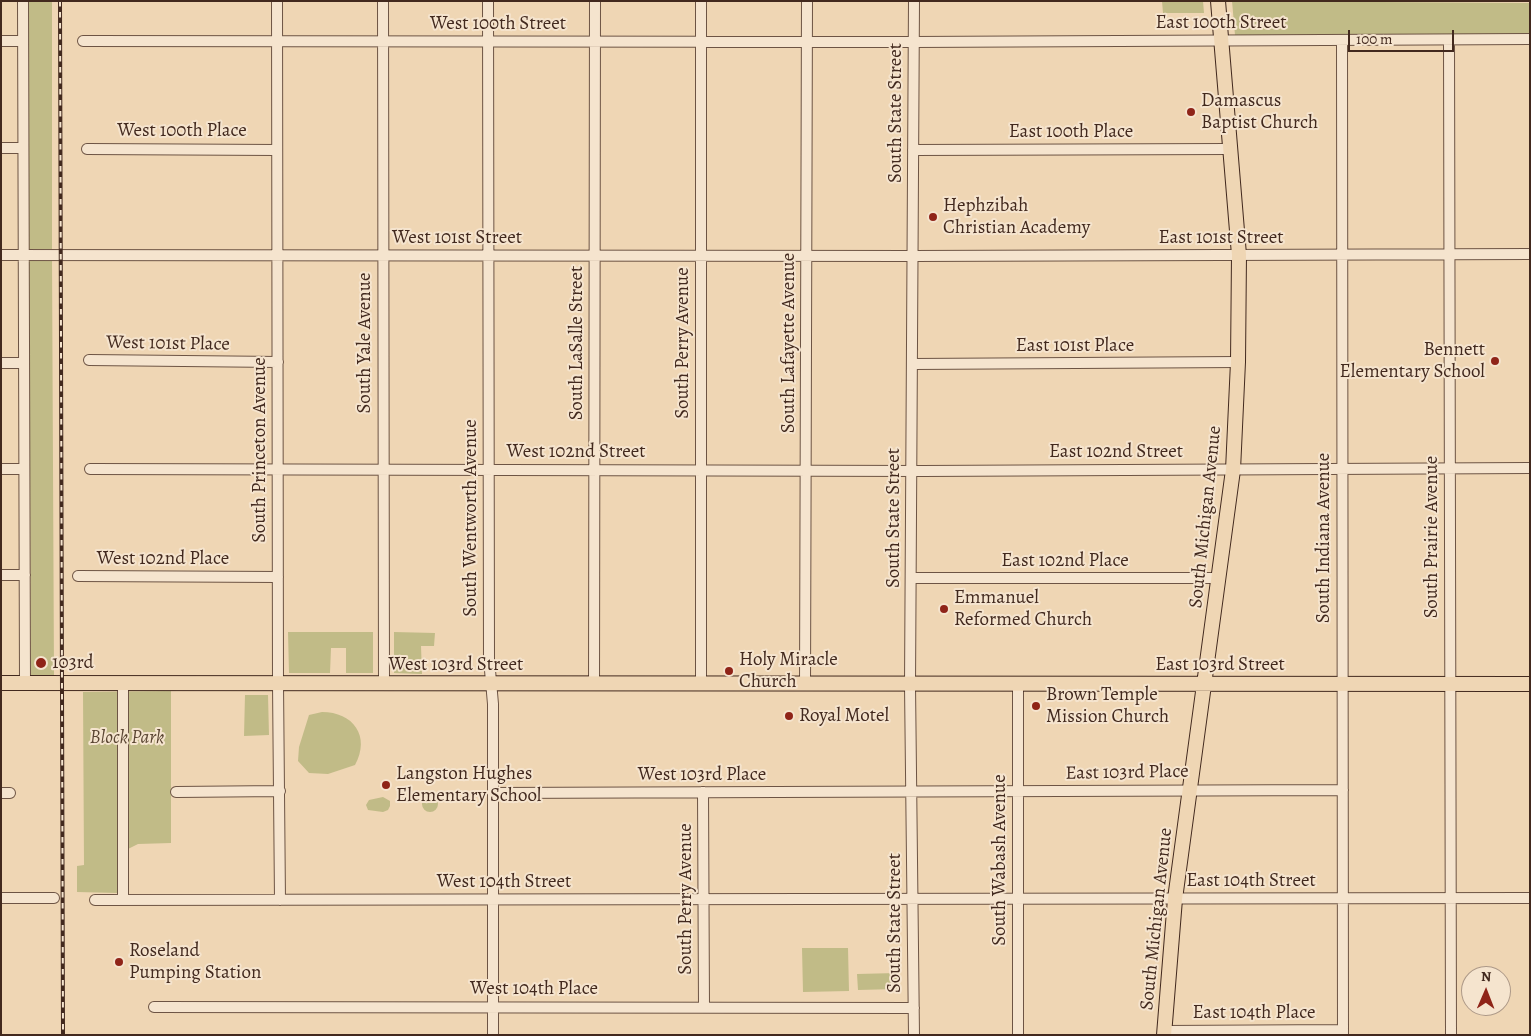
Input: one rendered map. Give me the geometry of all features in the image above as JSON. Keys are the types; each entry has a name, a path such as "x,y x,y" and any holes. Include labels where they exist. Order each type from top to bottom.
{"main road":[{"name":"South Michigan Avenue","path":"1165,1033 1175,899 1220,578 1233,470 1238,362 1239,256 1218,1"},
{"name":"West 103rd Street","path":"1,683 910,685"},
{"name":"East 103rd Street","path":"910,685 1530,684"}],"street":[{"path":"23,1 25,683"},
{"name":"South Princeton Avenue","path":"277,1 280,900"},
{"name":"South Yale Avenue","path":"383,1 384,684"},
{"name":"South Wentworth Avenue","path":"488,1 488,470 489,659 493,704 493,1035"},
{"name":"South LaSalle Street","path":"594,684 595,1"},
{"name":"South Perry Avenue","path":"700,684 701,1"},
{"name":"South Lafayette Avenue","path":"805,684 807,1"},
{"name":"South State Street","path":"914,1 910,685 914,1035"},
{"name":"East 100th Street","path":"913,42 1530,39"},
{"name":"South Indiana Avenue","path":"1342,40 1343,1032"},
{"name":"South Prairie Avenue","path":"1449,40 1451,1035"},
{"path":"1,41 23,41"},
{"name":"West 100th Street","path":"83,41 913,42"},
{"path":"1,148 23,148"},
{"name":"West 100th Place","path":"88,148 277,150"},
{"name":"East 100th Place","path":"913,150 1230,149"},
{"name":"East 101st Street","path":"913,256 1530,254"},
{"name":"West 101st Street","path":"1,255 913,256"},
{"name":"West 101st Place","path":"89,360 278,362"},
{"name":"East 101st Place","path":"913,364 1238,362"},
{"path":"1,363 24,363"},
{"name":"East 102nd Street","path":"912,471 1530,468"},
{"path":"1,469 24,469"},
{"name":"West 102nd Street","path":"90,469 912,471"},
{"path":"1,575 25,575"},
{"name":"West 102nd Place","path":"78,576 278,577"},
{"name":"East 102nd Place","path":"911,578 1220,578"},
{"path":"123,683 123,900"},
{"name":"South Wabash Avenue","path":"1018,684 1018,1035"},
{"name":"East 103rd Place","path":"912,792 1343,790"},
{"path":"176,792 280,792"},
{"name":"South Perry Avenue","path":"703,792 704,1007"},
{"name":"West 103rd Place","path":"493,793 912,792"},
{"path":"1,898 54,898"},
{"name":"East 104th Street","path":"913,900 1530,898"},
{"name":"West 104th Street","path":"95,900 913,900"},
{"name":"West 104th Place","path":"154,1006 914,1008"},
{"name":"East 104th Place","path":"1165,1033 1343,1032"}],"green space":[{"path":"28,1 52,1 52,249 29,249"},
{"path":"1162,1 1203,1 1204,13 1163,13"},
{"path":"1232,1 1530,3 1530,34 1235,35"},
{"path":"29,259 52,259 54,676 31,676"},
{"path":"288,632 373,632 373,673 346,673 346,648 331,648 330,673 289,673"},
{"path":"394,632 435,633 434,646 421,646 422,674 394,673"},
{"name":"Block Park","path":"171,691 171,843 138,844 118,854 118,893 77,892 77,866 84,865 83,692"},
{"path":"245,695 268,695 269,735 244,736"},
{"path":"322,712 342,716 356,728 360,735 361,744 355,765 328,774 309,773 298,761 299,747 309,715"},
{"path":"430,796 436,798 438,804 436,810 430,812 424,810 422,804 424,798"},
{"path":"383,797 390,801 388,810 383,812 368,810 366,805 369,800"},
{"path":"802,948 848,948 849,991 803,992"},
{"path":"897,973 897,989 858,990 857,974"}],"railway":[{"path":"60,1 63,1035"}],"place":[{"name":"Damascus Baptist Church","path":"1191,112"},
{"name":"Hephzibah Christian Academy","path":"933,217"},
{"name":"Bennett Elementary School","path":"1495,361"},
{"name":"Emmanuel Reformed Church","path":"944,609"},
{"name":"103rd","path":"41,663"},
{"name":"Holy Miracle Church","path":"729,671"},
{"name":"Brown Temple Mission Church","path":"1036,706"},
{"name":"Royal Motel","path":"789,716"},
{"name":"Langston Hughes Elementary School","path":"386,785"},
{"name":"Roseland Pumping Station","path":"119,962"}]}
